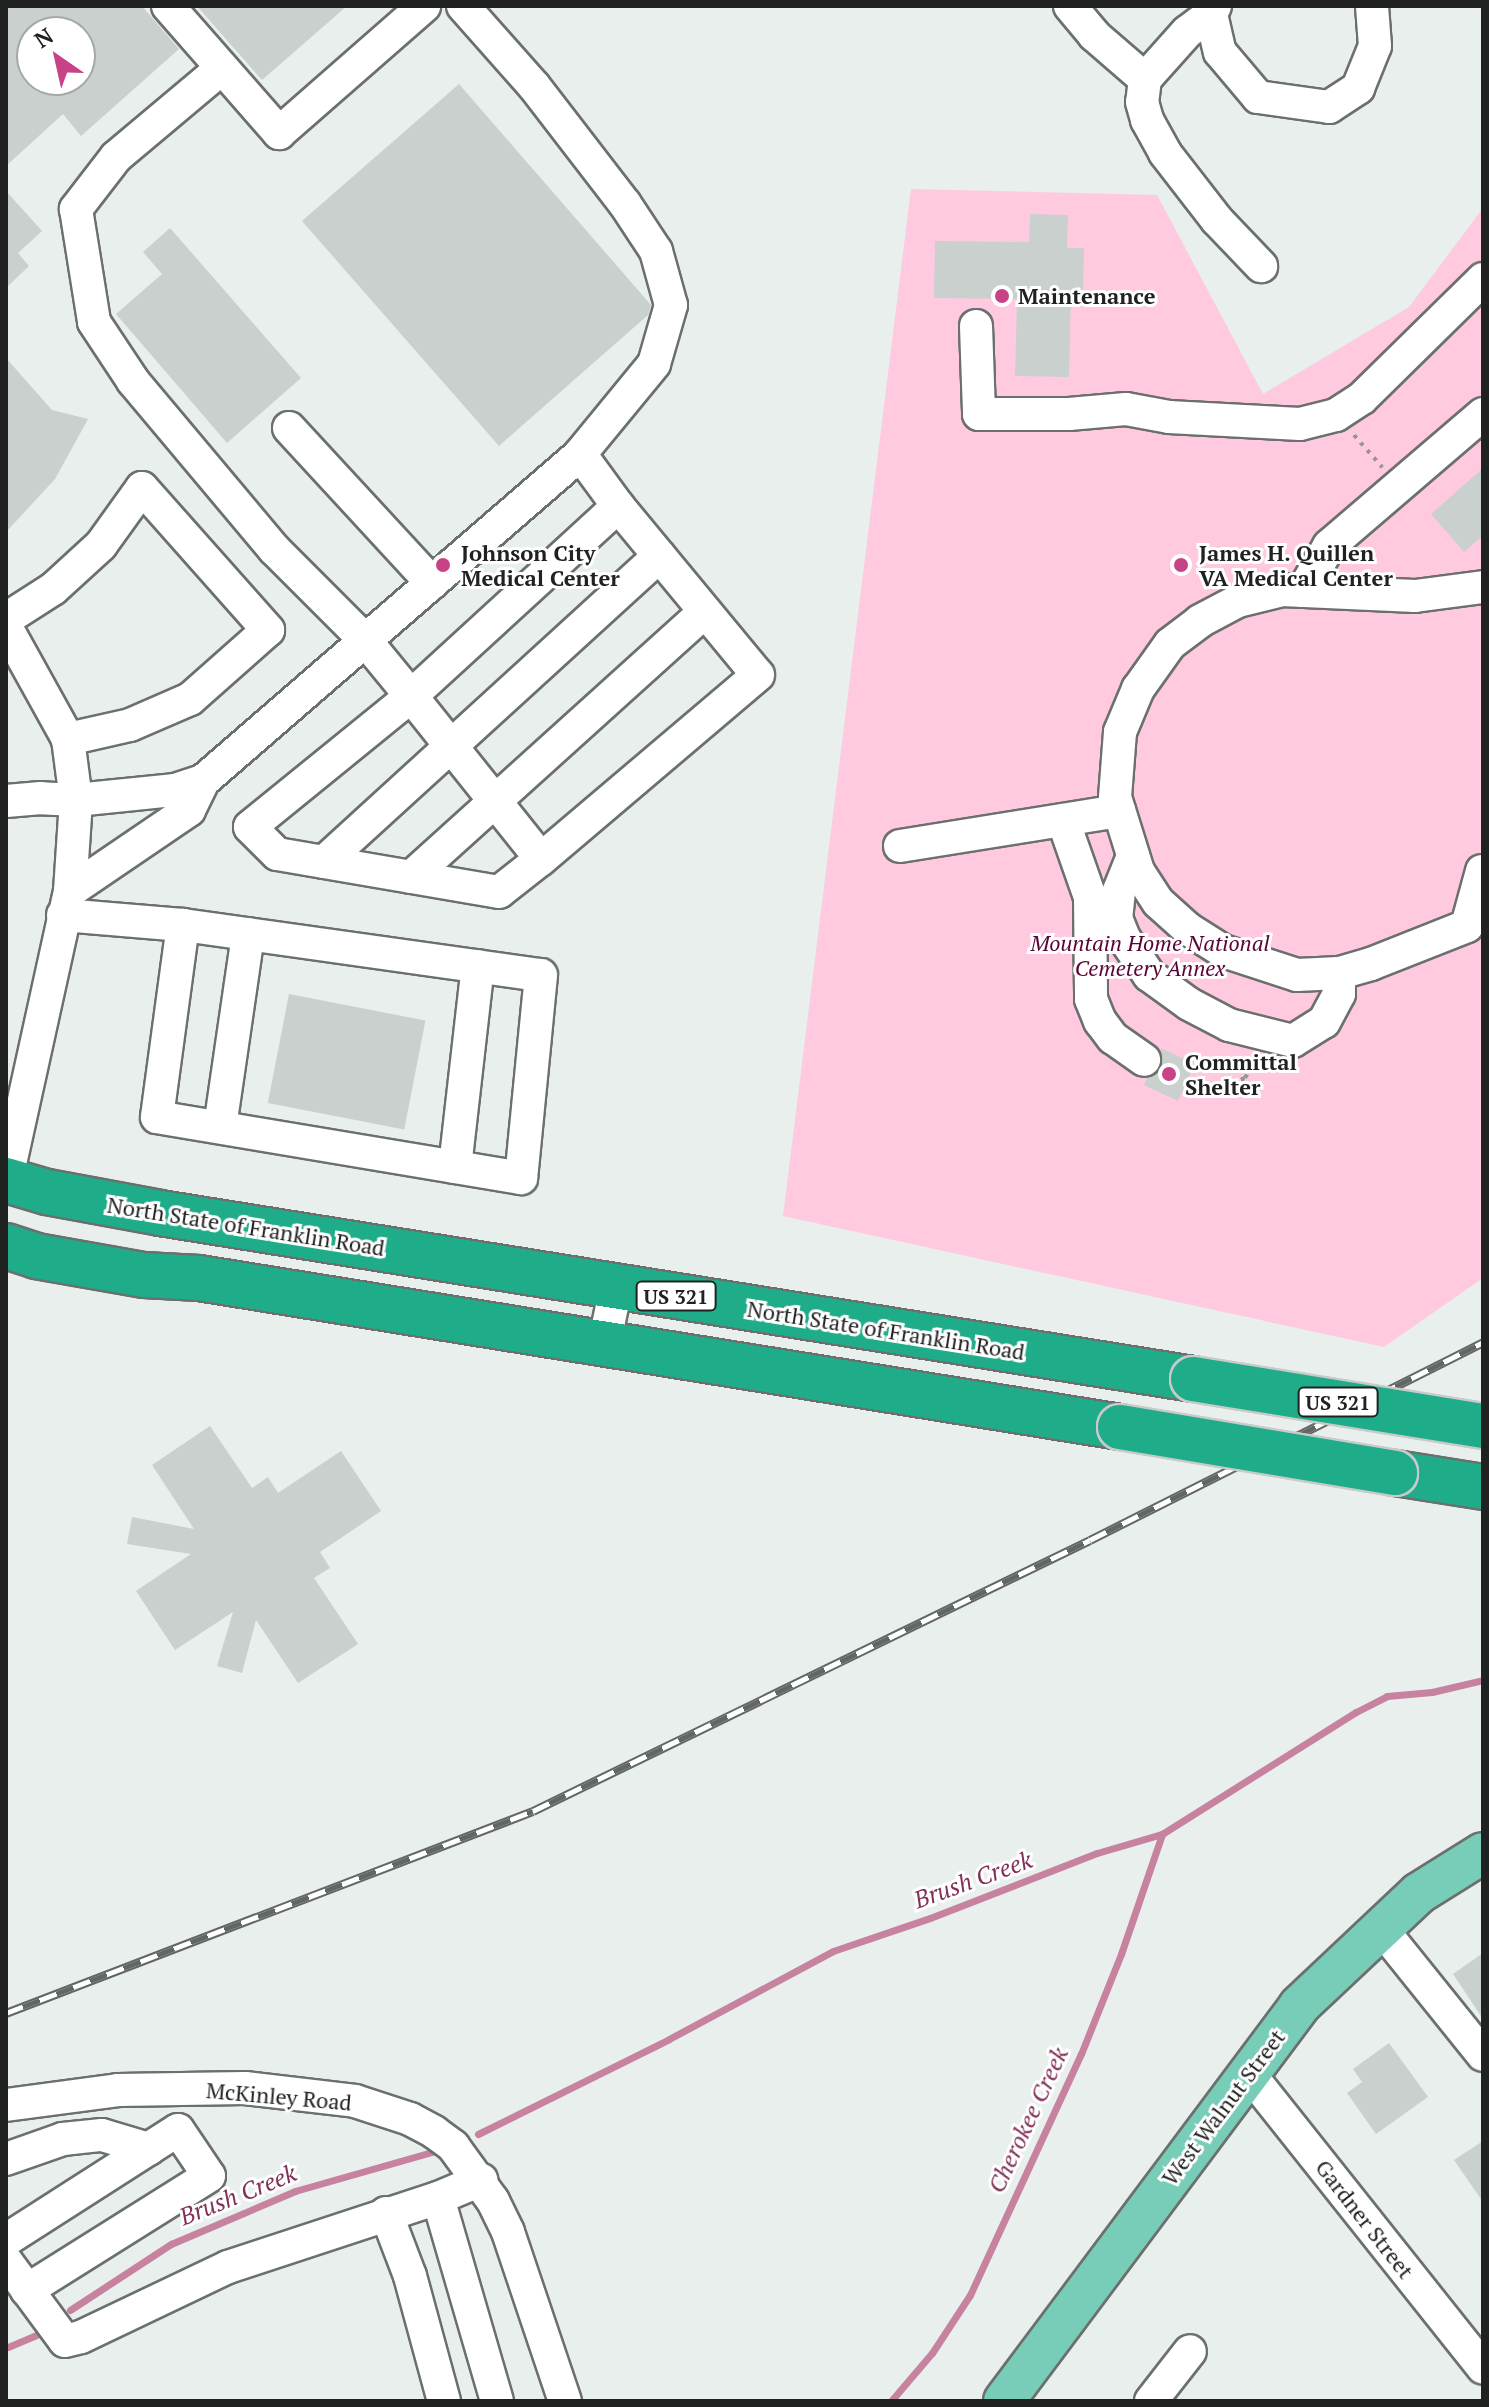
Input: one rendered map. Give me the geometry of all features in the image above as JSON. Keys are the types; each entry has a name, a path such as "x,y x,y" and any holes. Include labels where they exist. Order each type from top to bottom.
{"highway":[{"name":"North State of Franklin Road","path":"6,1180 47,1192 160,1213 1482,1426"},
{"path":"6,1246 36,1256 144,1275 199,1278 1483,1487"}],"main road":[{"name":"West Walnut Street","path":"1004,2401 1247,2071 1299,2006 1419,1893 1483,1853"}],"street":[{"path":"168,6 279,133 424,6"},
{"path":"67,903 189,810 203,781 580,454 654,364 671,305 656,251 625,204 534,86 463,6"},
{"path":"1070,6 1094,35 1151,71"},
{"path":"1213,10 1220,52 1258,97 1293,105 1329,107 1358,88 1375,46 1372,6"},
{"path":"1213,10 1187,32 1151,71 1142,102 1165,153 1217,220 1261,266"},
{"path":"222,68 116,157 76,209 94,322 133,381 274,549 365,640 541,859"},
{"path":"976,326 979,414 1069,414 1126,409 1169,417 1300,424 1336,415 1362,398 1483,279"},
{"path":"1303,591 1329,546 1483,414"},
{"path":"289,428 432,583"},
{"path":"580,454 618,506 758,675 499,892 277,854 250,827 411,696 618,506"},
{"path":"6,619 53,589 101,545 142,488 268,630 190,699 130,725 68,739"},
{"path":"324,862 659,556"},
{"path":"1482,871 1467,926 1339,973 1297,975 1223,951 1188,929 1158,902 1133,856 1115,797 1120,732 1138,689 1170,644 1200,621 1238,601 1282,590 1415,596 1483,587"},
{"path":"411,877 705,611"},
{"path":"6,627 68,739 76,800 67,903 6,1180"},
{"path":"6,801 41,798 76,800 175,790 203,781"},
{"path":"900,846 1119,811"},
{"path":"1063,820 1090,897 1091,999 1100,1021 1113,1038 1144,1060"},
{"path":"1133,856 1119,891 1116,918 1124,938 1149,975 1189,1004 1229,1025 1293,1041 1324,1022 1339,994 1339,973"},
{"path":"67,903 183,925 541,975 521,1178 157,1117 183,925"},
{"path":"220,1127 248,934"},
{"path":"455,1167 478,966"},
{"path":"604,1345 616,1287"},
{"path":"1380,1927 1483,2055"},
{"name":"Gardner Street","path":"1247,2071 1483,2368"},
{"name":"McKinley Road","path":"6,2105 118,2090 245,2088 355,2101 410,2119 453,2146 481,2180 508,2232 565,2401"},
{"path":"6,2240 178,2130 209,2176 27,2290"},
{"path":"6,2159 63,2139 102,2135 149,2149"},
{"path":"6,2261 65,2341 81,2337 228,2267 438,2198 481,2180"},
{"path":"438,2198 497,2401"},
{"path":"386,2213 410,2276 444,2401"},
{"path":"1151,2401 1190,2351"}],"path":[{"path":"1336,415 1399,486"},
{"path":"1192,1084 1223,1089 1245,1078 1264,1036"}],"green space":[{"name":"Mountain Home National Cemetery Annex","path":"911,189 1157,195 1263,394 1409,307 1483,208 1483,1278 1384,1347 783,1216"}],"building":[{"path":"6,6 142,6 179,49 81,136 63,114 6,166"},
{"path":"197,6 347,6 262,80"},
{"path":"459,84 651,305 648,315 499,446 302,221"},
{"path":"6,191 42,231 18,253 29,266 6,288"},
{"name":"Maintenance","path":"1030,214 1068,215 1067,248 1084,248 1083,294 1071,293 1069,377 1015,376 1017,299 934,298 935,241 1029,242"},
{"path":"170,228 301,378 227,443 116,314 162,274 143,252"},
{"path":"6,358 52,410 88,419 55,479 6,532"},
{"path":"1483,468 1483,536 1464,552 1431,514"},
{"path":"289,994 425,1021 404,1129 268,1103"},
{"name":"Committal Shelter","path":"1161,1048 1195,1064 1178,1101 1144,1085 1147,1078 1160,1070"},
{"path":"210,1426 252,1488 268,1477 278,1493 341,1451 381,1511 320,1552 330,1568 314,1578 358,1644 298,1683 256,1620 242,1673 217,1666 233,1612 175,1650 136,1591 191,1554 127,1544 132,1517 194,1529 152,1465"},
{"path":"1483,1953 1483,2019 1453,1974"},
{"path":"1389,2043 1428,2097 1376,2134 1347,2093 1362,2082 1353,2069"},
{"path":"1483,2141 1483,2202 1454,2160"}],"waterway":[{"name":"Brush Creek","path":"478,2134 669,2039 833,1951 930,1918 1097,1853 1162,1834 1356,1712 1387,1696 1432,1692 1483,1680"},
{"name":"Cherokee Creek","path":"891,2401 932,2353 970,2295 1081,2054 1121,1954 1162,1834"},
{"name":"Brush Creek","path":"70,2310 171,2244 295,2191 435,2151"},
{"name":"Brush Creek","path":"8,2347 39,2334"}],"railway":[{"path":"6,2013 533,1811 1090,1540 1483,1342"}],"place":[{"name":"Maintenance","path":"1002,296"},
{"name":"Johnson City Medical Center","path":"443,565"},
{"name":"James H. Quillen VA Medical Center","path":"1181,565"},
{"name":"Committal Shelter","path":"1169,1074"}]}
